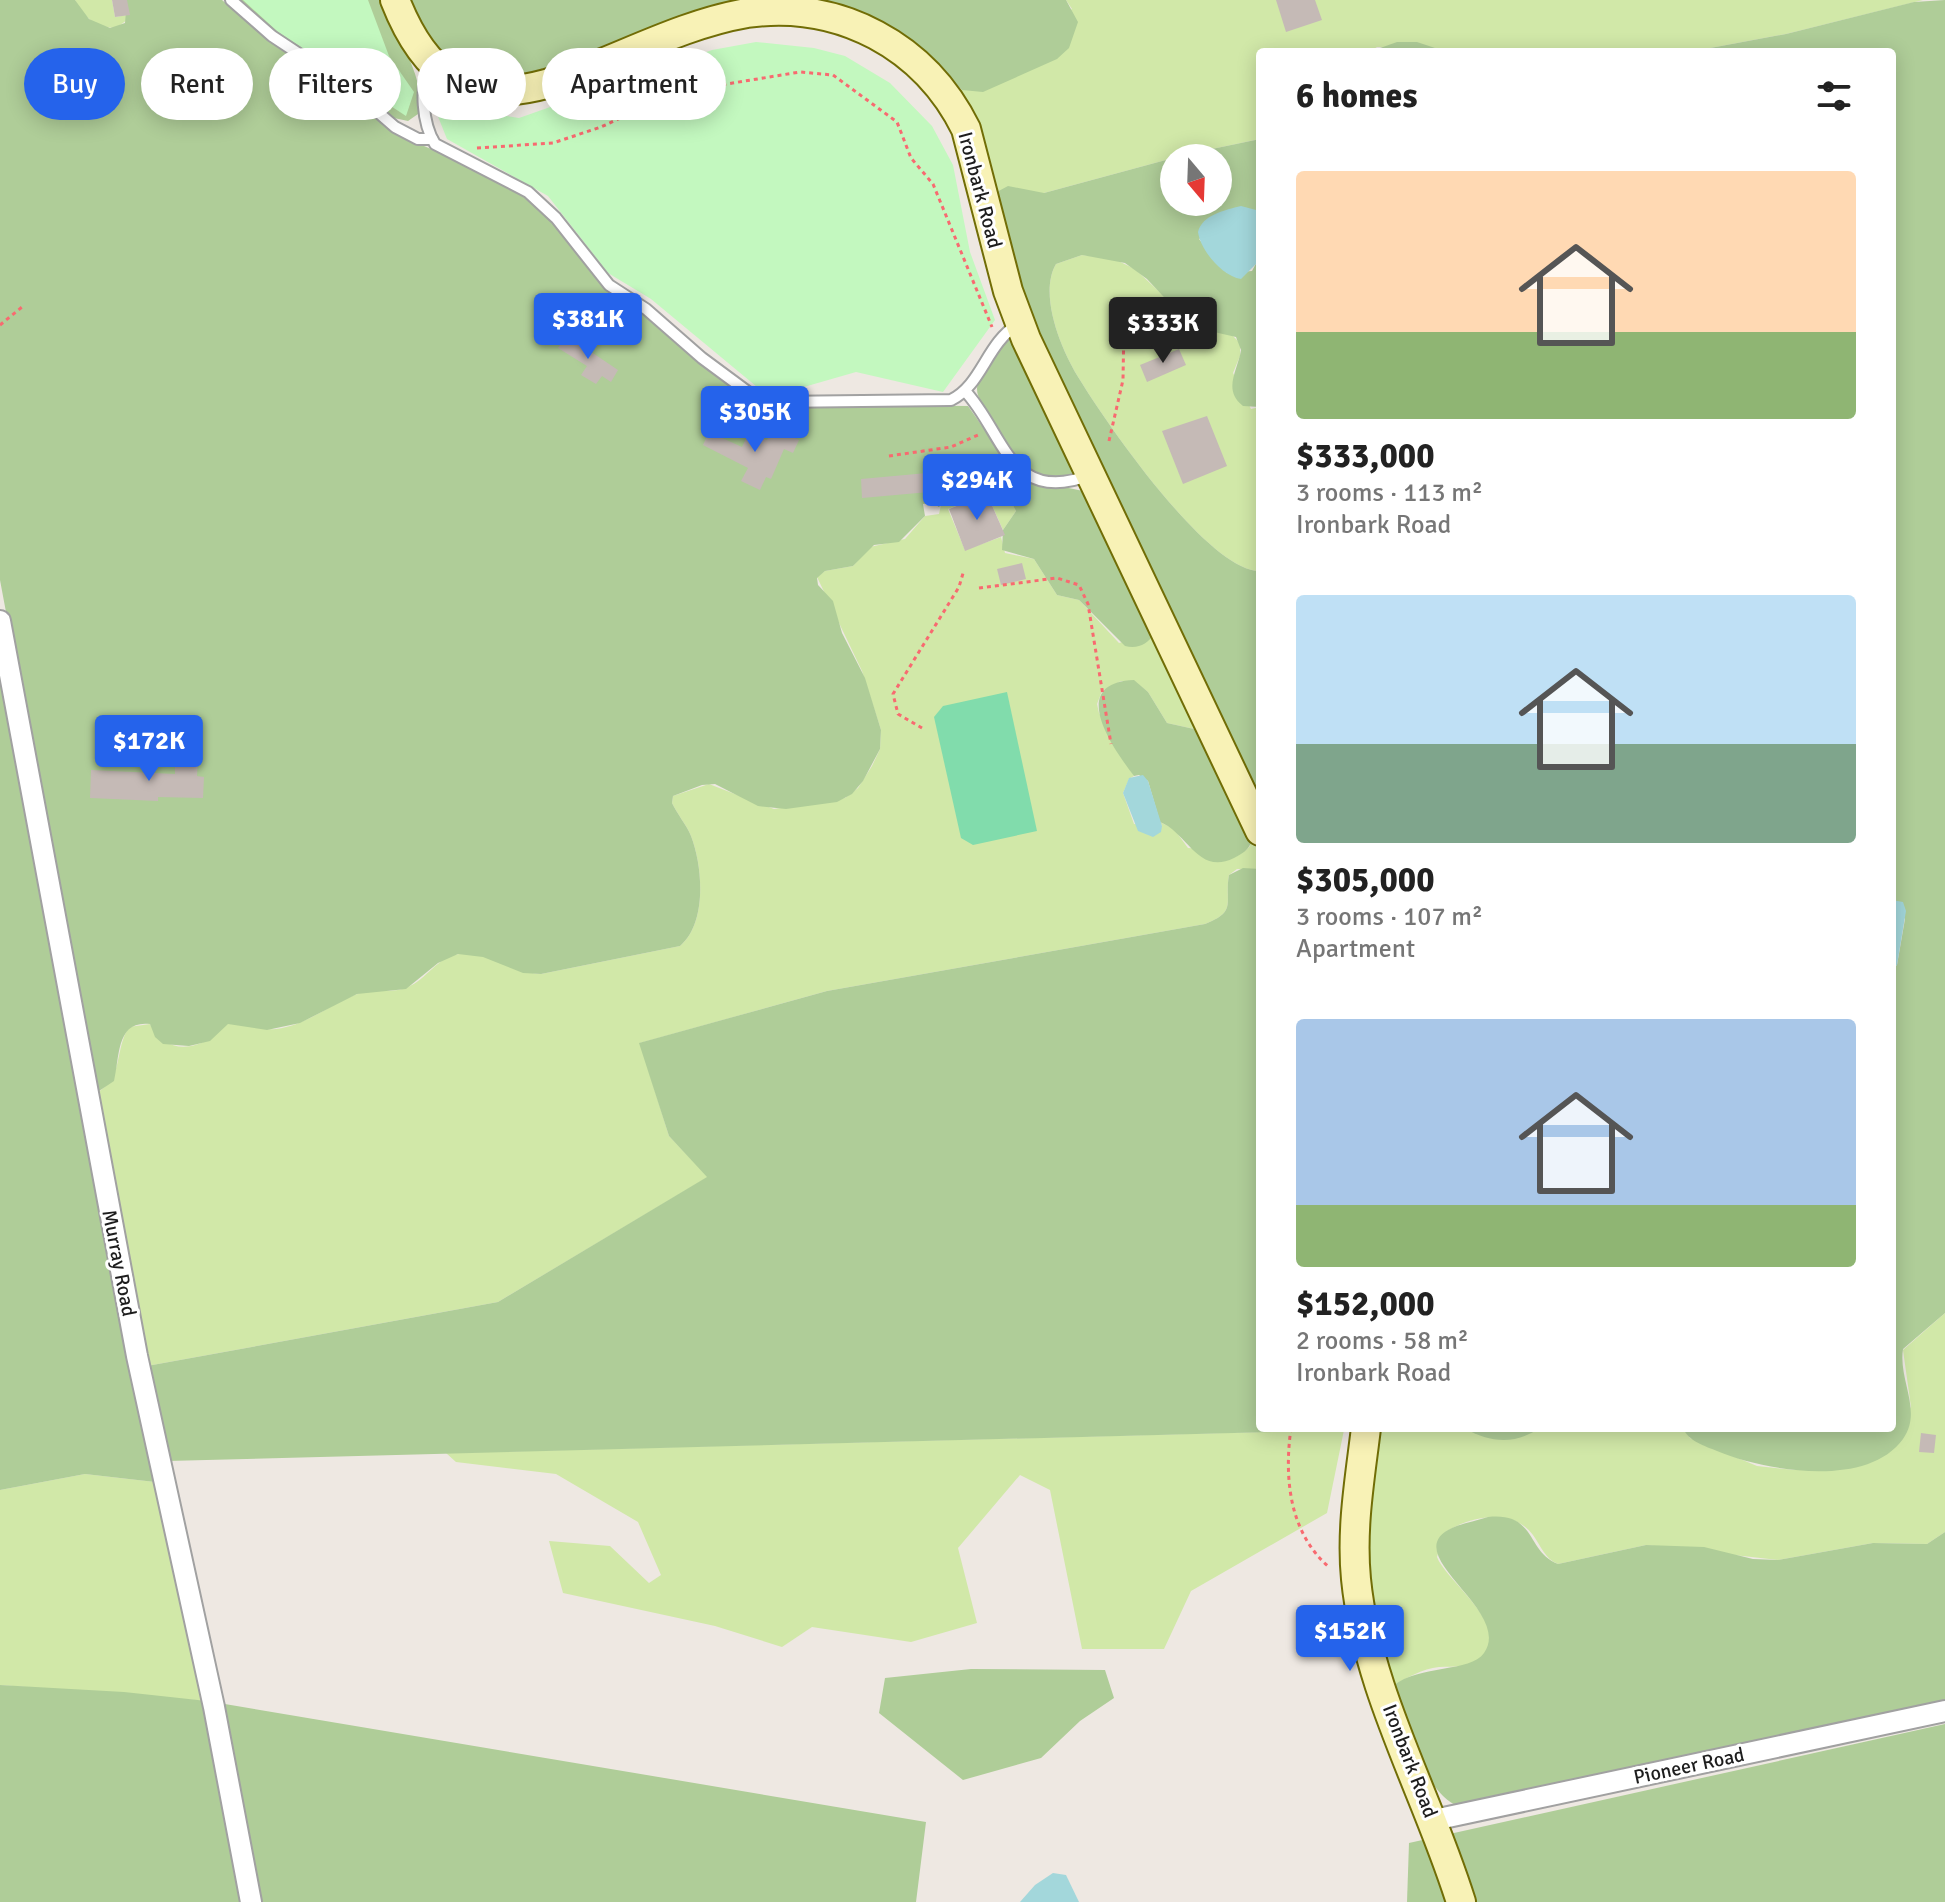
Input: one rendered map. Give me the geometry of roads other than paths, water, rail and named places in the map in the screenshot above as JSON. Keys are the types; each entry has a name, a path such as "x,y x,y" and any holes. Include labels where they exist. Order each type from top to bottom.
{"street":[{"name":"Ironbark Road","path":"395,0 418,48"},
{"name":"Ironbark Road","path":"526,89 570,76 714,21 747,13 802,11 859,25 880,34 922,65 954,105 974,154 999,260 1009,330 1092,474 1256,822"},
{"name":"Murray Road","path":"0,621 125,1296 214,1707 251,1902"},
{"name":"Ironbark Road","path":"1366,1432 1355,1517 1357,1585 1382,1688 1434,1820 1461,1902"},
{"name":"Pioneer Road","path":"1434,1820 1945,1711"}],"lane":[{"path":"231,0 272,36 349,87 395,127 411,137 432,139"},
{"path":"427,120 432,139 439,147 459,155 538,201 556,218 602,279 637,302 702,358 759,398 774,402 868,398 951,400 965,391 1009,330"},
{"path":"965,391 981,411 1012,464 1026,473 1066,481 1092,474"}],"water":[{"path":"1241,206 1256,210 1256,264 1241,279 1227,273 1203,247 1198,232 1209,217 1232,216 1232,209"},
{"path":"1143,775 1148,781 1162,826 1161,832 1153,837 1138,831 1123,793 1129,778"},
{"path":"1896,901 1903,902 1906,911 1897,965"},
{"path":"1053,1873 1066,1875 1079,1902 1020,1902 1035,1885"}]}
